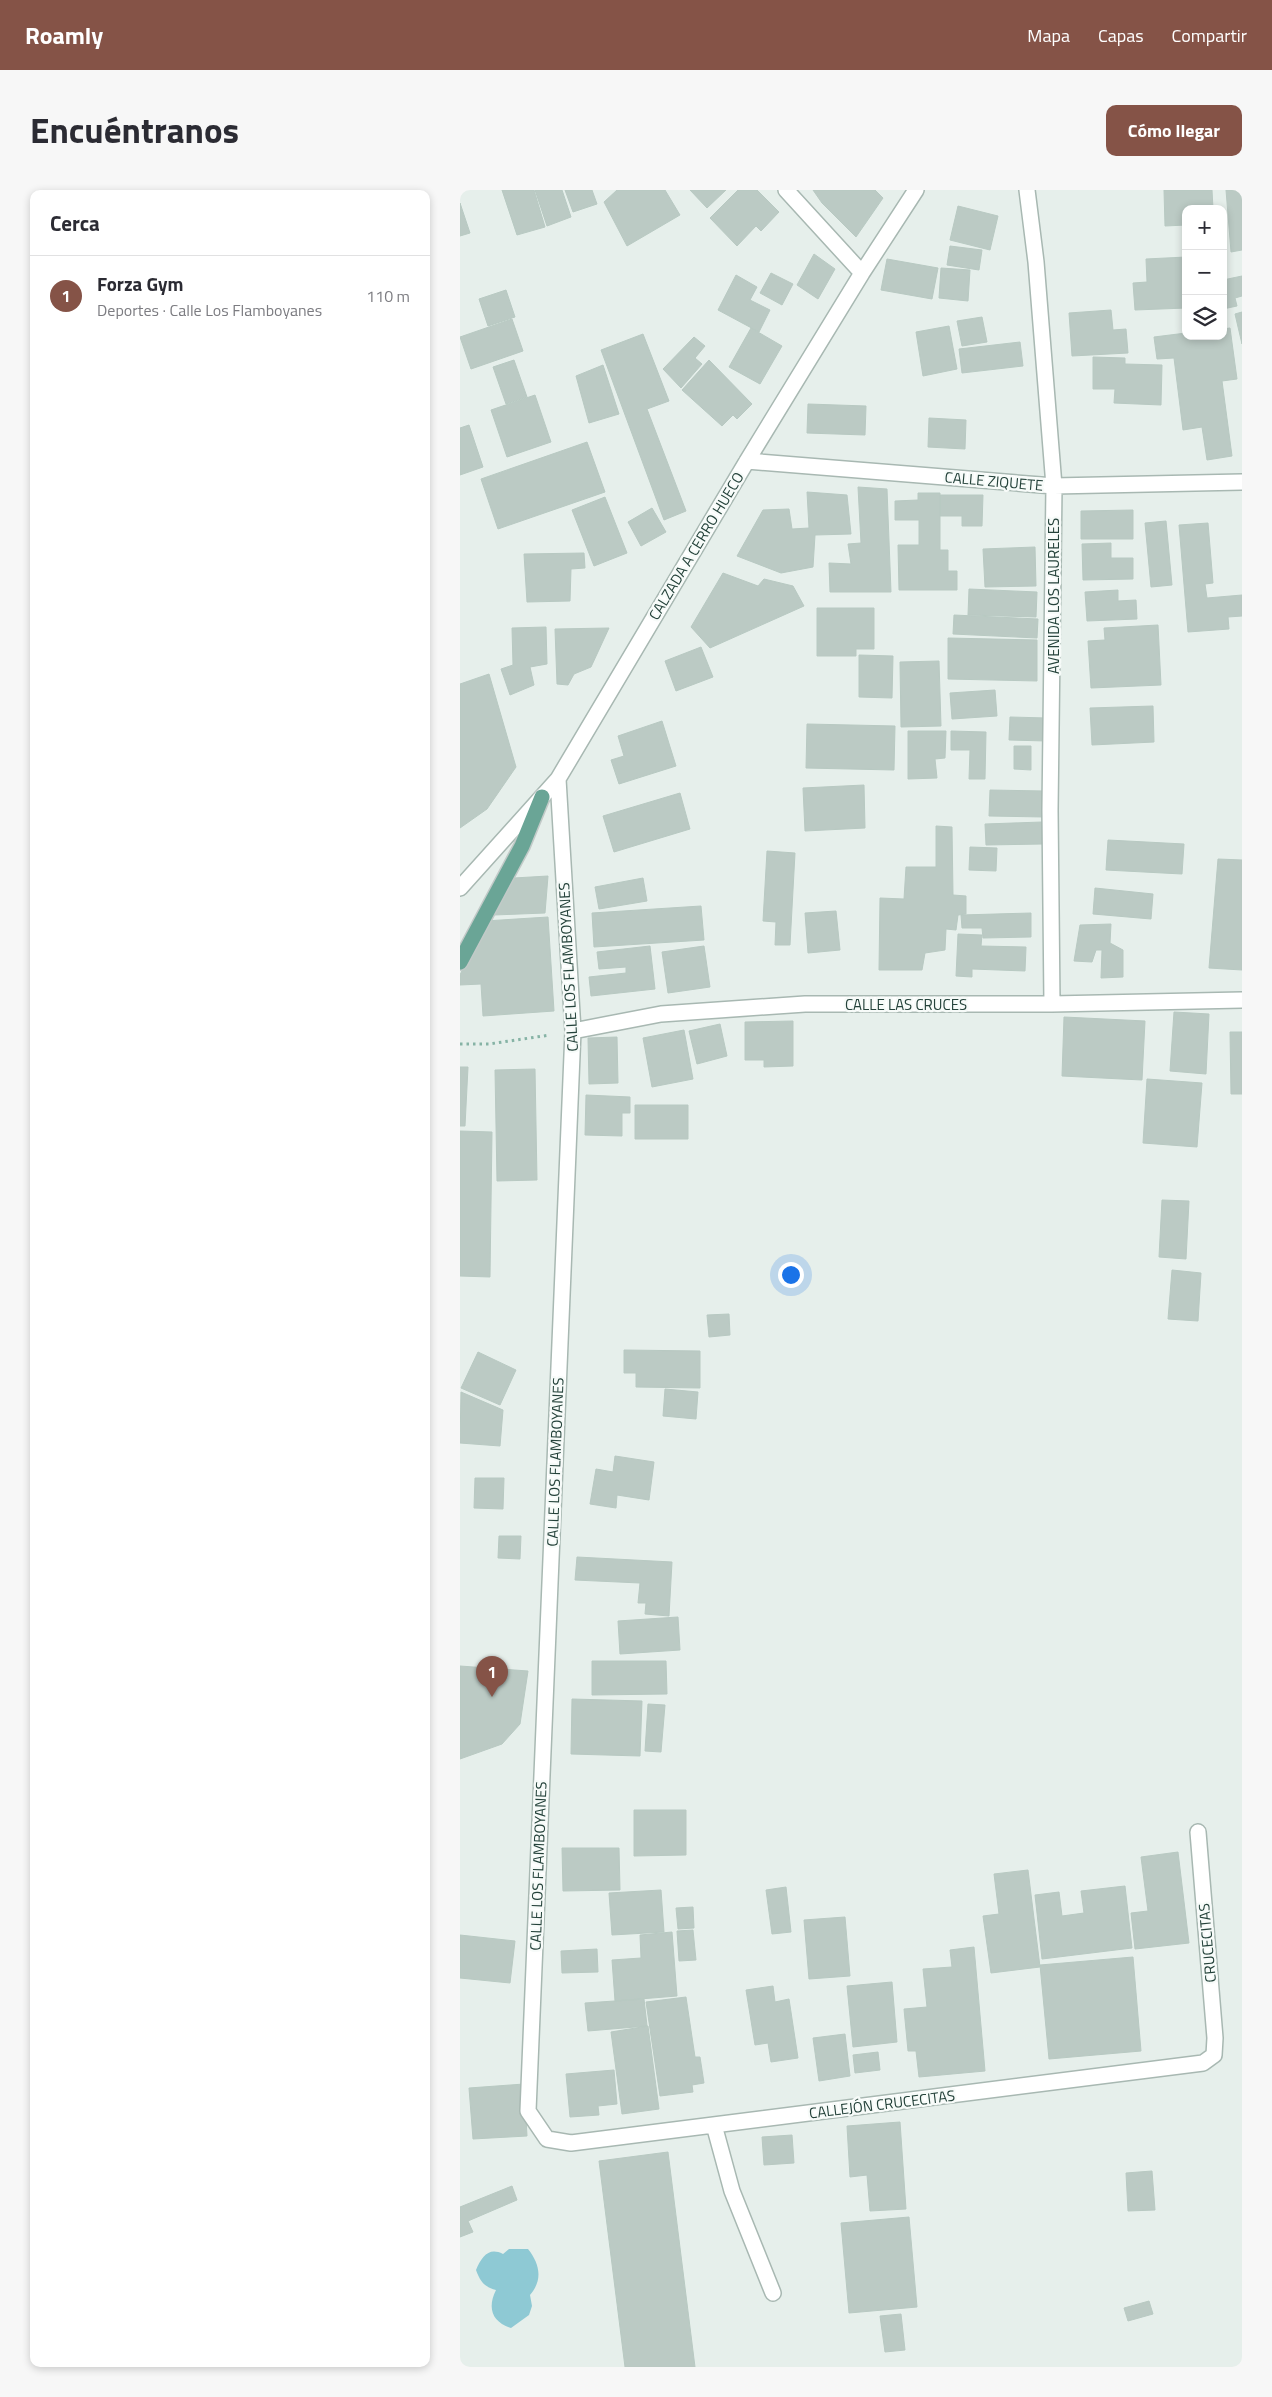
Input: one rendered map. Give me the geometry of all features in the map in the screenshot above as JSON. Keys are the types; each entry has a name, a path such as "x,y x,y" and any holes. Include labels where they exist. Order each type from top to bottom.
{"main road":[{"path":"460,962 522,846 542,797"}],"street":[{"path":"786,190 862,273"},
{"name":"CALZADA A CERRO HUECO","path":"460,888 558,778 747,461 862,273 916,190"},
{"name":"AVENIDA LOS LAURELES","path":"1027,190 1036,262 1054,486 1050,810 1052,1004"},
{"name":"CALLE ZIQUETE","path":"747,461 1054,486 1242,482"},
{"name":"CALLE LOS FLAMBOYANES","path":"547,2139 528,2111 573,1031 558,778"},
{"name":"CALLE LAS CRUCES","path":"573,1031 661,1014 805,1004 1052,1004 1242,1000"},
{"name":"CRUCECITAS","path":"1198,1832 1215,2038 1214,2055"},
{"name":"CALLEJÓN CRUCECITAS","path":"547,2139 572,2143 1203,2063 1214,2055"},
{"path":"714,2125 732,2191 773,2293"}],"path":[{"path":"460,1044 489,1044 573,1031"}],"water":[{"path":"509,2249 528,2249 535,2260 538,2272 537,2284 530,2295 532,2306 529,2315 511,2328 499,2322 493,2314 492,2303 496,2290 483,2283 476,2270 486,2254 498,2252 503,2254"}],"building":[{"path":"502,190 534,190 545,227 517,235"},
{"path":"535,190 562,190 571,217 547,226"},
{"path":"565,190 592,190 597,204 573,212"},
{"path":"617,190 665,190 680,215 627,246 604,202"},
{"path":"690,190 726,190 707,208"},
{"path":"738,190 757,190 779,212 761,231 756,226 737,246 710,218"},
{"path":"813,190 875,190 883,198 856,237 822,203"},
{"path":"1164,190 1212,190 1213,205 1182,205 1182,225 1165,226"},
{"path":"1226,190 1242,190 1242,250 1231,252"},
{"path":"460,203 470,233 460,236"},
{"path":"958,206 998,216 990,250 950,240"},
{"path":"950,246 982,250 979,270 947,265"},
{"path":"814,254 835,269 818,299 797,285"},
{"path":"1182,257 1182,308 1135,310 1133,283 1147,282 1146,259"},
{"path":"887,259 938,268 932,299 881,290"},
{"path":"941,268 970,270 968,301 939,298"},
{"path":"771,273 793,284 782,305 760,293"},
{"path":"736,275 757,287 750,300 770,310 759,332 718,310"},
{"path":"1242,276 1242,296 1235,298 1237,306 1227,308 1227,295 1227,279"},
{"path":"506,290 515,317 488,326 479,299"},
{"path":"1111,310 1113,330 1126,329 1128,353 1072,356 1069,313"},
{"path":"1242,312 1242,344 1235,314"},
{"path":"982,317 987,342 962,346 957,321"},
{"path":"512,319 523,351 471,369 460,337"},
{"path":"949,326 957,369 923,376 916,332"},
{"path":"751,328 782,346 760,384 729,367"},
{"path":"1227,328 1230,328 1237,379 1222,381 1232,456 1207,460 1202,427 1183,430 1174,358 1157,359 1154,337 1182,334 1182,340 1227,340"},
{"path":"643,334 669,401 647,409 686,511 664,520 601,350"},
{"path":"694,337 705,346 695,358 702,364 681,388 663,369"},
{"path":"1020,342 1023,366 962,373 959,349"},
{"path":"1093,357 1125,358 1125,364 1162,365 1161,405 1114,403 1115,389 1093,389"},
{"path":"514,360 527,397 506,404 493,367"},
{"path":"709,360 752,404 737,419 733,415 722,426 682,390"},
{"path":"603,365 619,414 589,423 576,376"},
{"path":"535,395 551,442 507,457 491,410"},
{"path":"808,404 866,406 865,435 807,433"},
{"path":"929,418 966,420 965,449 928,447"},
{"path":"469,425 483,467 460,475 460,428"},
{"path":"587,442 605,492 498,529 481,479"},
{"path":"858,487 887,489 891,592 830,592 829,563 851,564 848,544 861,543"},
{"path":"807,492 847,495 851,534 815,535 813,567 781,573 737,556 763,510 789,509 792,529 809,528"},
{"path":"918,493 940,493 940,550 948,550 948,571 957,571 957,590 899,590 898,545 919,545 919,520 895,520 895,501 918,500"},
{"path":"940,495 983,495 982,526 962,526 962,516 940,516"},
{"path":"605,497 627,553 594,566 572,510"},
{"path":"652,508 666,532 641,546 628,522"},
{"path":"1133,510 1133,539 1081,539 1081,511"},
{"path":"1166,521 1172,585 1151,587 1145,523"},
{"path":"1208,523 1213,583 1205,584 1207,598 1242,595 1242,616 1228,617 1229,629 1188,632 1179,525"},
{"path":"1111,543 1111,558 1133,558 1133,579 1083,580 1082,544"},
{"path":"1035,547 1036,586 985,587 983,549"},
{"path":"584,553 585,568 571,569 570,601 527,602 524,554"},
{"path":"723,573 758,586 764,579 793,586 804,606 710,648 691,627"},
{"path":"969,589 1037,592 1036,617 968,615"},
{"path":"1118,590 1118,601 1136,600 1137,619 1087,621 1085,592"},
{"path":"817,608 874,608 874,649 856,649 856,656 817,656"},
{"path":"954,615 1038,619 1037,638 953,634"},
{"path":"1158,625 1161,685 1091,688 1088,641 1105,640 1104,628"},
{"path":"546,627 547,664 530,667 534,685 510,695 501,669 513,665 512,628"},
{"path":"609,628 591,667 574,674 568,685 557,684 555,629"},
{"path":"948,638 1037,640 1037,681 948,679"},
{"path":"701,647 713,677 676,691 665,661"},
{"path":"859,655 893,656 892,698 859,697"},
{"path":"939,661 941,726 901,727 900,662"},
{"path":"489,674 516,767 487,809 460,828 460,684"},
{"path":"995,690 997,716 952,719 950,693"},
{"path":"1153,706 1154,742 1092,745 1090,708"},
{"path":"1010,717 1047,718 1046,741 1009,740"},
{"path":"662,721 676,766 619,784 611,760 624,756 618,736"},
{"path":"807,724 895,726 894,770 806,768"},
{"path":"908,731 946,731 945,758 935,759 937,778 908,779"},
{"path":"951,731 986,732 985,779 969,779 970,750 951,750"},
{"path":"1014,746 1031,746 1031,770 1014,769"},
{"path":"864,785 865,828 805,831 803,788"},
{"path":"990,790 1044,791 1044,817 989,816"},
{"path":"680,793 690,829 614,852 603,816"},
{"path":"1042,822 1043,844 986,845 985,824"},
{"path":"936,826 952,827 953,895 966,896 966,914 958,915 956,930 946,929 945,950 925,953 922,970 879,970 880,898 904,899 906,867 936,867"},
{"path":"1108,840 1184,844 1182,874 1106,870"},
{"path":"970,847 997,848 996,871 969,870"},
{"path":"767,851 795,853 790,945 775,945 776,922 763,921"},
{"path":"1218,859 1242,860 1242,970 1209,968"},
{"path":"548,876 545,913 494,915 514,878"},
{"path":"643,878 647,901 599,909 595,887"},
{"path":"1095,888 1153,894 1151,919 1093,914"},
{"path":"701,906 704,940 594,947 592,913"},
{"path":"836,911 840,950 808,953 805,913"},
{"path":"1031,913 1031,937 983,938 982,928 962,928 961,915"},
{"path":"548,917 554,1011 483,1016 481,984 460,985 460,975 485,921"},
{"path":"1111,924 1110,943 1123,950 1123,977 1101,978 1102,950 1096,950 1092,962 1074,961 1080,925"},
{"path":"958,934 982,935 981,946 1026,947 1025,971 972,969 972,977 956,976"},
{"path":"650,946 655,989 591,996 589,977 626,973 626,967 599,969 597,952"},
{"path":"704,946 710,987 668,993 662,952"},
{"path":"1174,1012 1209,1014 1206,1074 1170,1071"},
{"path":"1064,1017 1145,1021 1142,1080 1062,1076"},
{"path":"793,1021 793,1066 764,1067 764,1060 745,1060 745,1022"},
{"path":"720,1024 727,1056 697,1064 689,1031"},
{"path":"684,1030 693,1079 652,1087 643,1038"},
{"path":"1230,1032 1242,1032 1242,1094 1231,1094"},
{"path":"617,1037 618,1083 589,1084 588,1038"},
{"path":"460,1067 468,1067 465,1126 460,1126"},
{"path":"535,1069 537,1180 497,1181 495,1070"},
{"path":"1147,1079 1202,1083 1197,1147 1143,1143"},
{"path":"586,1095 630,1097 630,1113 622,1113 622,1136 585,1135"},
{"path":"635,1105 688,1105 688,1139 635,1139"},
{"path":"460,1131 492,1132 490,1277 460,1276"},
{"path":"1162,1200 1189,1201 1186,1259 1159,1257"},
{"path":"1172,1270 1201,1273 1198,1321 1168,1319"},
{"path":"729,1314 730,1335 709,1337 707,1315"},
{"path":"624,1350 700,1351 700,1388 636,1387 636,1373 624,1373"},
{"path":"478,1352 516,1370 500,1405 461,1388"},
{"path":"665,1389 698,1392 696,1419 663,1416"},
{"path":"461,1392 503,1410 500,1446 460,1443"},
{"path":"615,1456 654,1462 649,1500 617,1495 616,1508 590,1504 596,1469 613,1472"},
{"path":"475,1478 504,1478 503,1509 474,1508"},
{"path":"499,1536 521,1536 520,1559 498,1558"},
{"path":"577,1557 672,1562 669,1616 645,1614 646,1603 638,1603 640,1583 575,1580"},
{"path":"678,1617 680,1650 620,1654 618,1621"},
{"path":"592,1661 666,1661 667,1694 592,1695"},
{"path":"460,1666 528,1671 520,1724 502,1744 460,1759"},
{"path":"572,1699 642,1701 640,1756 571,1754"},
{"path":"648,1704 665,1705 661,1752 645,1751"},
{"path":"634,1810 686,1810 686,1855 634,1856"},
{"path":"562,1848 619,1848 620,1890 563,1891"},
{"path":"1178,1852 1189,1943 1135,1949 1131,1913 1148,1911 1141,1857"},
{"path":"1028,1870 1040,1967 991,1973 983,1916 999,1914 994,1874"},
{"path":"1125,1886 1132,1948 1042,1959 1035,1895 1059,1892 1062,1916 1084,1913 1081,1891"},
{"path":"786,1887 791,1932 772,1934 766,1890"},
{"path":"661,1890 664,1932 612,1935 609,1893"},
{"path":"693,1907 694,1928 678,1929 676,1908"},
{"path":"845,1917 850,1976 809,1979 804,1920"},
{"path":"693,1930 696,1960 679,1961 677,1931"},
{"path":"672,1932 677,1996 615,2001 612,1960 641,1958 640,1935"},
{"path":"460,1935 515,1941 510,1983 460,1978"},
{"path":"974,1947 985,2071 919,2077 916,2051 908,2051 904,2009 927,2007 923,1969 952,1967 950,1950"},
{"path":"597,1949 598,1972 562,1973 561,1951"},
{"path":"1133,1957 1141,2051 1049,2059 1040,1965"},
{"path":"892,1982 897,2042 853,2047 847,1986"},
{"path":"773,1986 775,2002 789,1999 798,2058 771,2062 768,2043 755,2045 746,1990"},
{"path":"686,1997 695,2057 700,2057 704,2083 692,2085 693,2092 660,2096 646,2002"},
{"path":"644,1999 647,2026 588,2031 585,2003"},
{"path":"648,2026 659,2109 622,2114 611,2032"},
{"path":"845,2034 850,2076 819,2081 813,2038"},
{"path":"878,2052 880,2070 855,2073 853,2055"},
{"path":"614,2070 617,2104 598,2106 599,2115 570,2117 566,2074"},
{"path":"524,2084 527,2136 473,2139 469,2088"},
{"path":"900,2122 906,2209 870,2211 867,2175 850,2177 847,2126"},
{"path":"792,2135 794,2163 764,2165 762,2137"},
{"path":"668,2152 695,2367 625,2367 599,2161"},
{"path":"1152,2171 1155,2210 1128,2211 1126,2173"},
{"path":"512,2186 517,2200 468,2221 473,2232 460,2237 460,2207"},
{"path":"909,2217 917,2307 849,2313 841,2223"},
{"path":"1149,2301 1153,2314 1128,2321 1124,2308"},
{"path":"901,2314 905,2350 885,2352 880,2316"}],"place":[{"name":"Forza Gym","path":"492,1697"}]}
